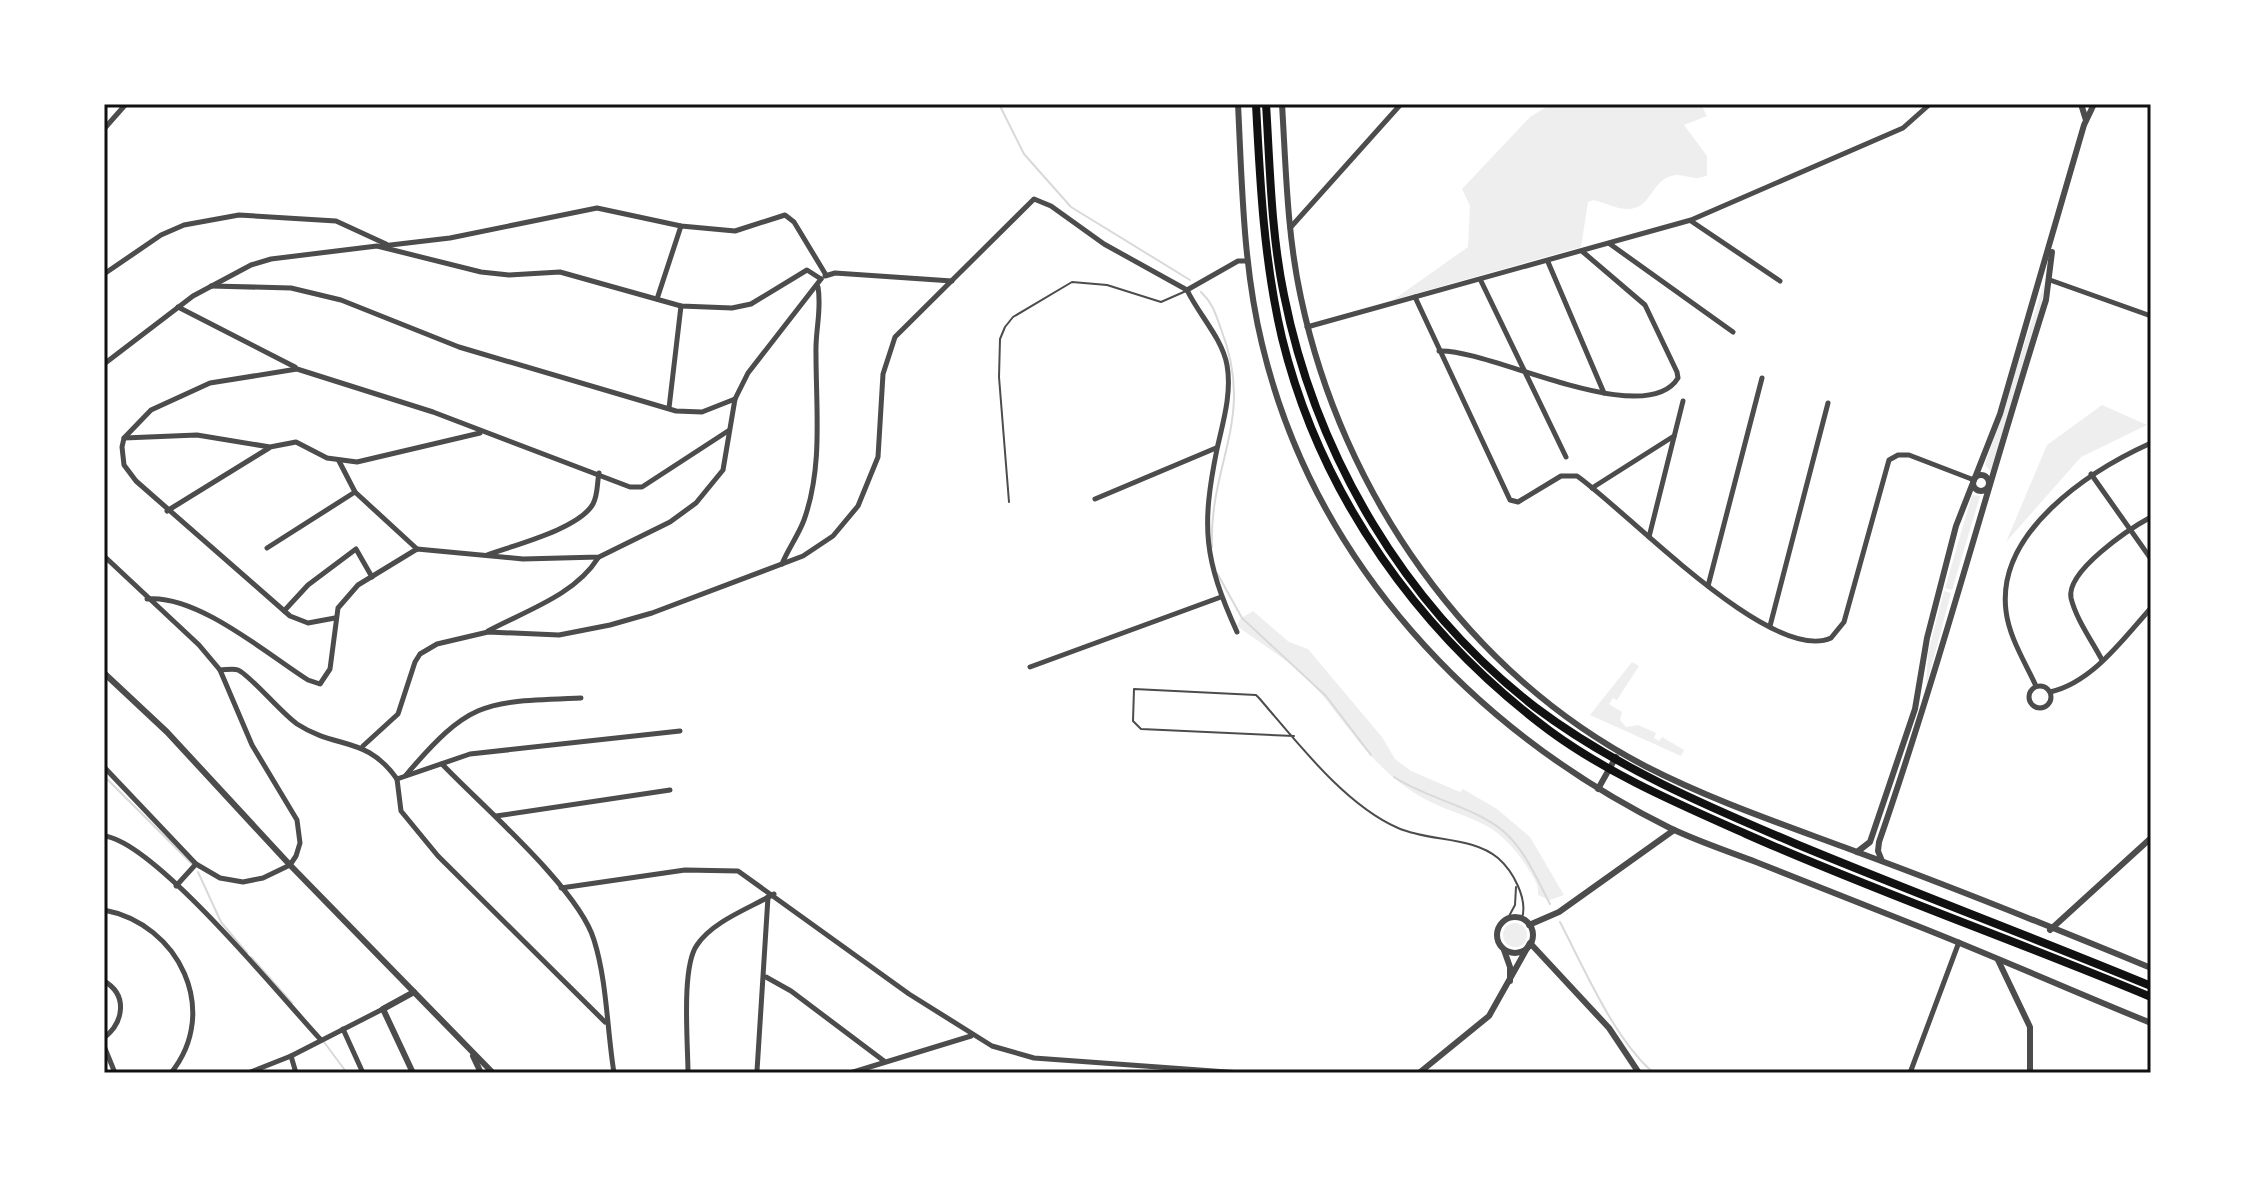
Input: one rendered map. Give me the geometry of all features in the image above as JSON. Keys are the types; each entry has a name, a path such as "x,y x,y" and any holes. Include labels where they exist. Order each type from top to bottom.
{"highway":[{"path":"1256,104 1266,245 1282,338 1302,400 1339,487 1386,566 1458,651 1507,697 1616,772 1809,862 2151,997"},
{"path":"1266,104 1283,292 1307,383 1348,480 1403,569 1461,641 1535,706 1602,752 1619,757 1699,803 2151,986"}],"street":[{"path":"104,129 126,104"},
{"path":"1238,104 1247,261 1262,346 1276,396 1321,498 1372,585 1411,634 1462,686 1521,736 1598,789 1674,830 1959,942 2151,1023"},
{"path":"1282,104 1290,228 1307,327 1341,432 1388,520 1447,603 1494,655 1619,757 1724,803 1882,861 2151,968"},
{"path":"1290,228 1401,104"},
{"path":"1307,327 1691,220 1903,128 1930,104"},
{"path":"2081,104 2086,120"},
{"path":"1857,852 1870,842 1907,735 1944,570 1997,422 2086,120 2094,104"},
{"path":"363,746 398,714 420,654 446,640 488,632 559,635 610,625 652,613 803,556 833,536 858,506 878,457 883,374 890,346 906,323 1034,199 1051,206 1104,244 1187,290 1221,345 1227,365 1227,403 1205,526 1208,553 1221,597 1237,632"},
{"path":"104,364 178,307 251,265 271,259 450,238 597,208 681,226 735,231 785,215 794,222 823,277"},
{"path":"104,274 173,230 239,215 336,221 387,245"},
{"path":"1691,220 1780,281"},
{"path":"657,299 681,226"},
{"path":"1882,861 1879,843 1913,744 2050,280 2056,228"},
{"path":"1609,243 1733,332"},
{"path":"377,246 496,274 547,270 574,274 681,306 741,307 802,272 811,271 823,277 889,275 952,281"},
{"path":"1439,351 1460,351 1524,373 1605,394 1652,394 1672,386 1678,378 1645,305 1583,252"},
{"path":"1187,290 1238,261 1247,261"},
{"path":"1548,262 1605,394"},
{"path":"488,632 548,601 579,579 599,557 670,522 708,492 723,470 735,399 765,346 823,277"},
{"path":"2050,280 2151,316"},
{"path":"1481,281 1566,457"},
{"path":"210,286 291,288 341,300 459,347 669,408 702,412 735,399"},
{"path":"782,564 804,520 816,462 819,410 816,352 820,306 817,286"},
{"path":"1415,297 1509,499 1518,502 1565,474 1577,476 1738,611 1816,642 1831,638 1842,627 1885,466 1892,458 1909,455 1974,480 1979,490 1989,484"},
{"path":"669,408 681,306"},
{"path":"178,307 297,369 433,412 630,487 642,487 728,431"},
{"path":"297,369 190,389 151,410 124,438 124,465 167,511 284,612 308,623 335,618"},
{"path":"1708,586 1762,378"},
{"path":"1649,537 1683,401"},
{"path":"1770,626 1828,403"},
{"path":"124,438 197,435 270,447 296,442 339,461 357,462 481,432"},
{"path":"1592,488 1674,435"},
{"path":"2036,686 2010,628 2006,608 2007,578 2024,542 2061,499 2091,474 2151,443"},
{"path":"167,511 270,447"},
{"path":"1095,499 1217,448"},
{"path":"339,461 355,492 417,549 523,559 599,557"},
{"path":"485,556 560,528 584,514 596,496 599,473"},
{"path":"2091,474 2151,559"},
{"path":"1974,480 1985,475 1989,484"},
{"path":"267,548 355,492"},
{"path":"2102,660 2073,603 2072,585 2079,572 2130,529 2151,517"},
{"path":"284,612 308,585 356,549 372,577"},
{"path":"147,599 173,602 208,616 308,680 320,684 330,669 335,618 348,595 417,549"},
{"path":"104,556 199,645 220,670 252,745 297,820 300,843 290,865 263,878 243,882 220,878 196,864 104,767"},
{"path":"1030,667 1221,597"},
{"path":"2050,692 2067,686 2102,660 2151,608"},
{"path":"220,670 242,672 280,711 311,732 363,746 388,766 397,779 401,811 438,856 606,1023"},
{"path":"104,673 167,732 290,865 493,1073"},
{"path":"2036,686 2045,686 2050,692 2048,705 2037,707 2029,698 2036,686"},
{"path":"406,776 440,737 476,710 510,701 581,698"},
{"path":"397,779 470,754 680,731"},
{"path":"1907,735 1913,744"},
{"path":"1598,789 1619,757"},
{"path":"442,764 495,816 579,910 594,938 614,1073"},
{"path":"495,816 670,790"},
{"path":"1529,925 1559,912 1674,830"},
{"path":"104,836 133,847 176,886 321,1040"},
{"path":"2050,930 2151,838"},
{"path":"176,886 196,864"},
{"path":"561,888 685,870 738,871 972,1036 992,1046 1034,1058 1241,1073"},
{"path":"757,1071 771,895"},
{"path":"688,1073 691,957 696,946 707,934 771,895"},
{"path":"104,910 145,924 171,948 181,965 194,1015 187,1048 171,1073"},
{"path":"1419,1073 1484,1022 1509,985 1530,943 1529,925 1522,918 1508,918 1497,933 1510,967 1509,985"},
{"path":"1910,1073 1959,942"},
{"path":"1502,947 1519,952 1530,943"},
{"path":"1530,943 1609,1028 1639,1073"},
{"path":"1998,960 2030,1027 2030,1073"},
{"path":"766,977 791,991 884,1061"},
{"path":"104,981 116,991 121,1007 117,1024 104,1038"},
{"path":"248,1073 291,1056 414,992"},
{"path":"383,1009 413,1073"},
{"path":"343,1029 363,1073"},
{"path":"850,1073 972,1036"},
{"path":"104,1046 115,1073"},
{"path":"470,1049 481,1073"},
{"path":"291,1056 296,1073"},
{"path":"744,1073 772,1073"}],"lane":[{"path":"1009,502 999,377 1000,339 1013,317 1072,282 1107,285 1161,302 1187,290"},
{"path":"1294,736 1141,729 1133,721 1134,689 1253,694 1294,736 1346,792 1373,815 1419,836 1481,848 1502,861 1524,902 1522,918"},
{"path":"1508,918 1517,899 1515,882"}],"shaded area":[{"path":"1551,104 1701,104 1707,116 1684,125 1707,156 1707,175 1698,178 1680,175 1664,179 1636,208 1625,209 1593,200 1588,202 1581,247 1393,300 1468,247 1470,206 1462,189 1530,117"},
{"path":"2045,281 2041,309 1991,472 1985,465"},
{"path":"2102,405 2147,425 2081,457 2006,542 2047,445"},
{"path":"1972,495 1980,496 1952,590 1945,588"},
{"path":"1944,591 1951,593 1926,687 1928,653"},
{"path":"1253,611 1289,642 1308,649 1382,737 1395,759 1411,771 1460,792 1463,789 1497,809 1530,837 1564,895 1550,900 1538,895 1533,877 1501,836 1475,820 1430,802 1385,770 1309,680 1237,626 1240,619"},
{"path":"1632,662 1639,666 1617,700 1613,698 1609,704 1622,712 1620,720 1626,727 1638,725 1656,733 1654,738 1659,741 1662,737 1684,750 1681,756 1590,715"},
{"path":"1515,923 1524,926 1527,935 1524,944 1515,947 1506,944 1503,935 1506,926"}],"waterway":[{"path":"999,104 1024,154 1071,207 1190,280"},
{"path":"1201,292 1211,305 1221,329 1231,361 1234,389 1233,415 1213,517 1212,547"},
{"path":"1217,573 1242,618 1326,696 1371,755"},
{"path":"104,776 193,865"},
{"path":"1394,777 1477,815 1502,830 1523,855 1550,904"},
{"path":"198,872 221,922 247,953"},
{"path":"1560,922 1613,1023 1654,1073"},
{"path":"251,957 292,1003"},
{"path":"324,1042 347,1073"}]}
